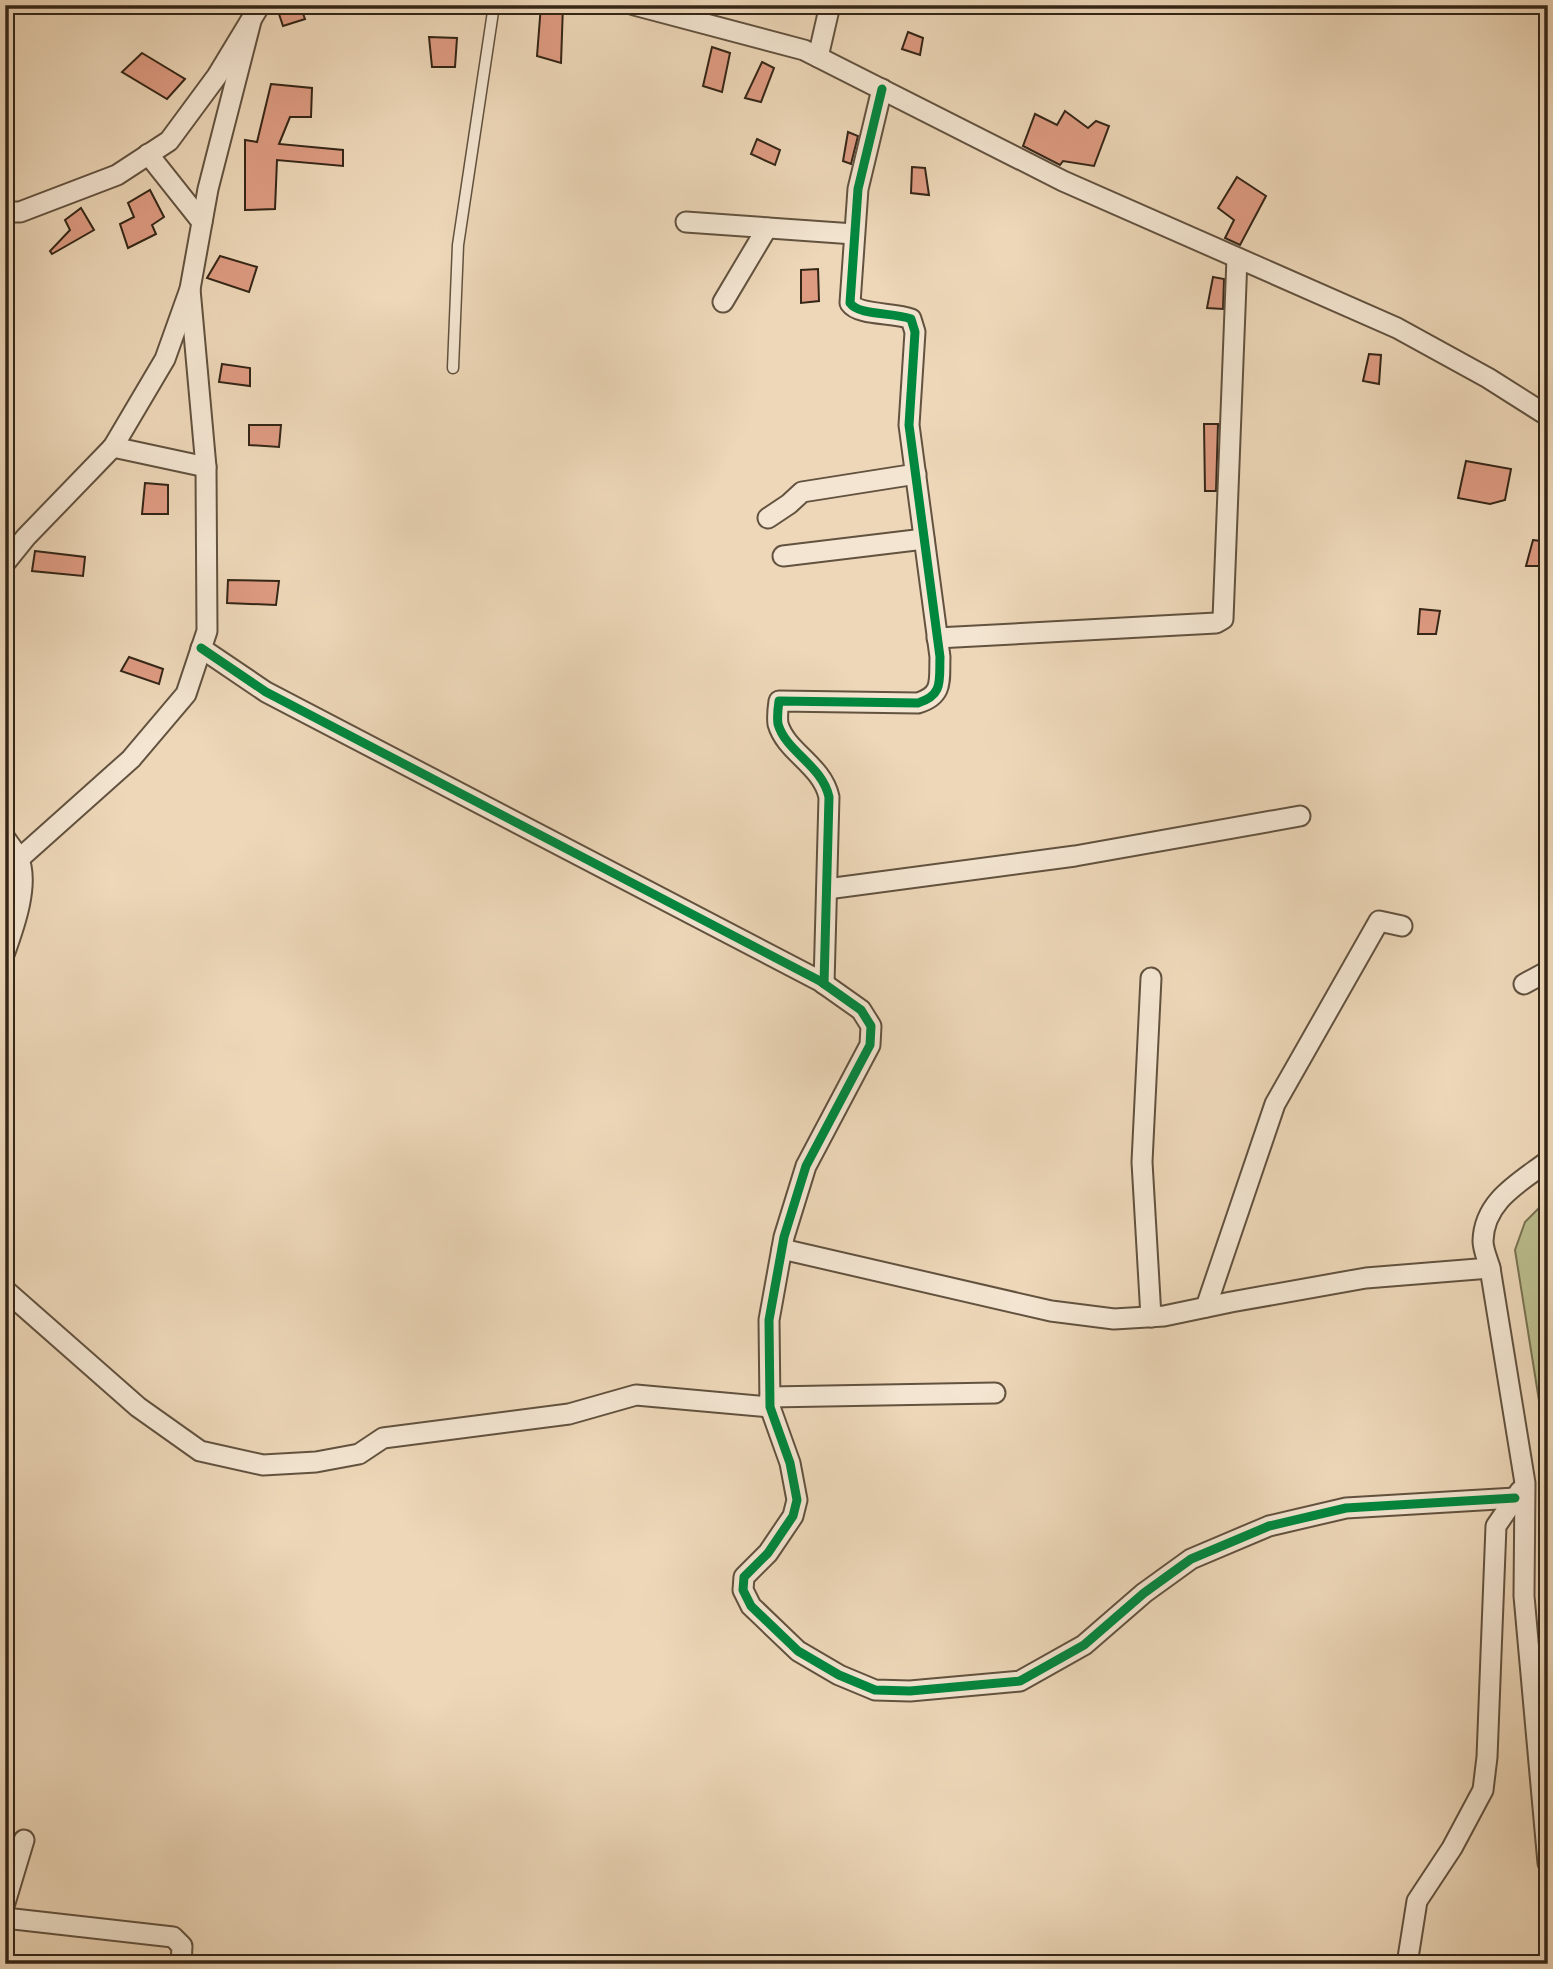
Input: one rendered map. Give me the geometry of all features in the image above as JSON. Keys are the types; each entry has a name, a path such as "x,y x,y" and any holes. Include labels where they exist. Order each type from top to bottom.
{"street":[{"path":"635,5 804,50 1063,181 1397,328 1488,378 1548,416"},
{"path":"818,57 830,5"},
{"path":"5,212 20,212 117,174 169,141 217,76 255,13"},
{"path":"5,563 26,537 113,447 165,359 190,289 208,189 255,13"},
{"path":"824,984 829,797 826,784 782,734 778,721 779,701 918,703 932,699 939,689 940,657 909,425 915,332 911,319 899,314 858,311 850,303 858,189 882,89"},
{"path":"148,154 202,222"},
{"path":"686,222 854,234"},
{"path":"723,302 767,228"},
{"path":"937,638 1216,623 1223,619 1237,258"},
{"path":"19,859 139,750 186,694 207,631 205,467 190,289"},
{"path":"113,447 205,467"},
{"path":"768,518 802,492 916,474"},
{"path":"783,556 924,539"},
{"path":"201,648 266,692 824,984 861,1010 871,1026 870,1045 806,1166 782,1249 769,1320 770,1402 790,1463 797,1500 793,1516 768,1553 744,1577 743,1590 751,1606 798,1651 839,1675 875,1690 910,1691 1020,1681 1084,1645 1144,1593 1191,1559 1269,1526 1346,1508 1520,1490"},
{"path":"827,889 1075,856 1300,816"},
{"path":"5,838 19,859 22,885 16,922 5,952"},
{"path":"1206,1307 1275,1104 1379,921 1402,926"},
{"path":"1524,984 1548,971"},
{"path":"1151,978 1142,1161 1151,1317"},
{"path":"1548,1161 1500,1197 1487,1218 1483,1243 1490,1268 1520,1490 1524,1596 1548,1863"},
{"path":"782,1249 1051,1311 1114,1319 1151,1317 1366,1278 1490,1268"},
{"path":"5,1290 138,1406 200,1451 263,1465 316,1462 359,1454 383,1438 569,1414 636,1395 770,1402 995,1393"},
{"path":"1407,1964 1417,1902 1452,1848 1483,1790 1487,1757 1496,1526 1520,1490"},
{"path":"5,1903 24,1840"},
{"path":"5,1918 173,1937 182,1946 181,1964"}],"lane":[{"path":"453,368 458,245 494,5"}],"green space":[{"path":"1548,1199 1548,1457 1515,1250 1525,1222"}],"building":[{"path":"276,5 300,5 305,19 283,26"},
{"path":"541,5 563,5 561,63 537,56"},
{"path":"908,32 923,38 920,55 902,49"},
{"path":"429,37 457,38 455,67 432,67"},
{"path":"712,47 730,53 722,92 703,86"},
{"path":"142,53 185,79 167,99 122,72"},
{"path":"762,62 774,68 761,102 745,98"},
{"path":"271,84 312,88 311,117 290,117 279,144 343,150 343,166 277,160 275,209 245,210 245,140 257,142"},
{"path":"1065,111 1088,128 1096,121 1109,126 1094,166 1063,161 1060,165 1023,146 1035,114 1057,125"},
{"path":"848,132 858,136 851,164 843,161"},
{"path":"757,139 780,150 775,165 751,154"},
{"path":"912,167 925,168 929,195 911,193"},
{"path":"1237,177 1266,196 1240,245 1225,238 1234,220 1218,208"},
{"path":"150,190 164,217 152,225 156,234 128,248 120,224 134,217 128,203"},
{"path":"81,208 94,230 52,254 50,251 70,230 65,220"},
{"path":"220,256 257,267 249,292 207,278"},
{"path":"818,269 819,301 801,303 801,270"},
{"path":"1213,277 1224,279 1223,309 1207,308"},
{"path":"1369,354 1381,355 1379,384 1363,381"},
{"path":"222,364 250,368 250,386 219,382"},
{"path":"1204,424 1218,424 1216,491 1205,491"},
{"path":"249,425 281,425 279,447 249,445"},
{"path":"1466,461 1511,469 1505,500 1490,504 1458,498"},
{"path":"145,483 168,485 168,514 142,514"},
{"path":"1533,540 1548,542 1548,566 1526,566"},
{"path":"35,551 85,557 83,576 32,571"},
{"path":"228,580 279,581 276,605 227,603"},
{"path":"1420,609 1440,611 1436,634 1418,634"},
{"path":"129,657 163,669 159,684 121,671"}],"cycle path":[{"path":"824,984 829,797 819,776 782,734 778,724 779,701 918,703 932,696 939,680 940,657 909,425 915,332 911,319 861,310 850,303 858,189 882,89"},
{"path":"201,648 266,692 820,981 861,1010 871,1026 870,1045 806,1166 784,1237 769,1320 770,1407 790,1463 797,1500 793,1516 768,1553 744,1577 743,1590 751,1606 798,1651 839,1675 875,1690 910,1691 1020,1681 1084,1645 1144,1593 1191,1559 1269,1526 1346,1508 1515,1498"}]}
